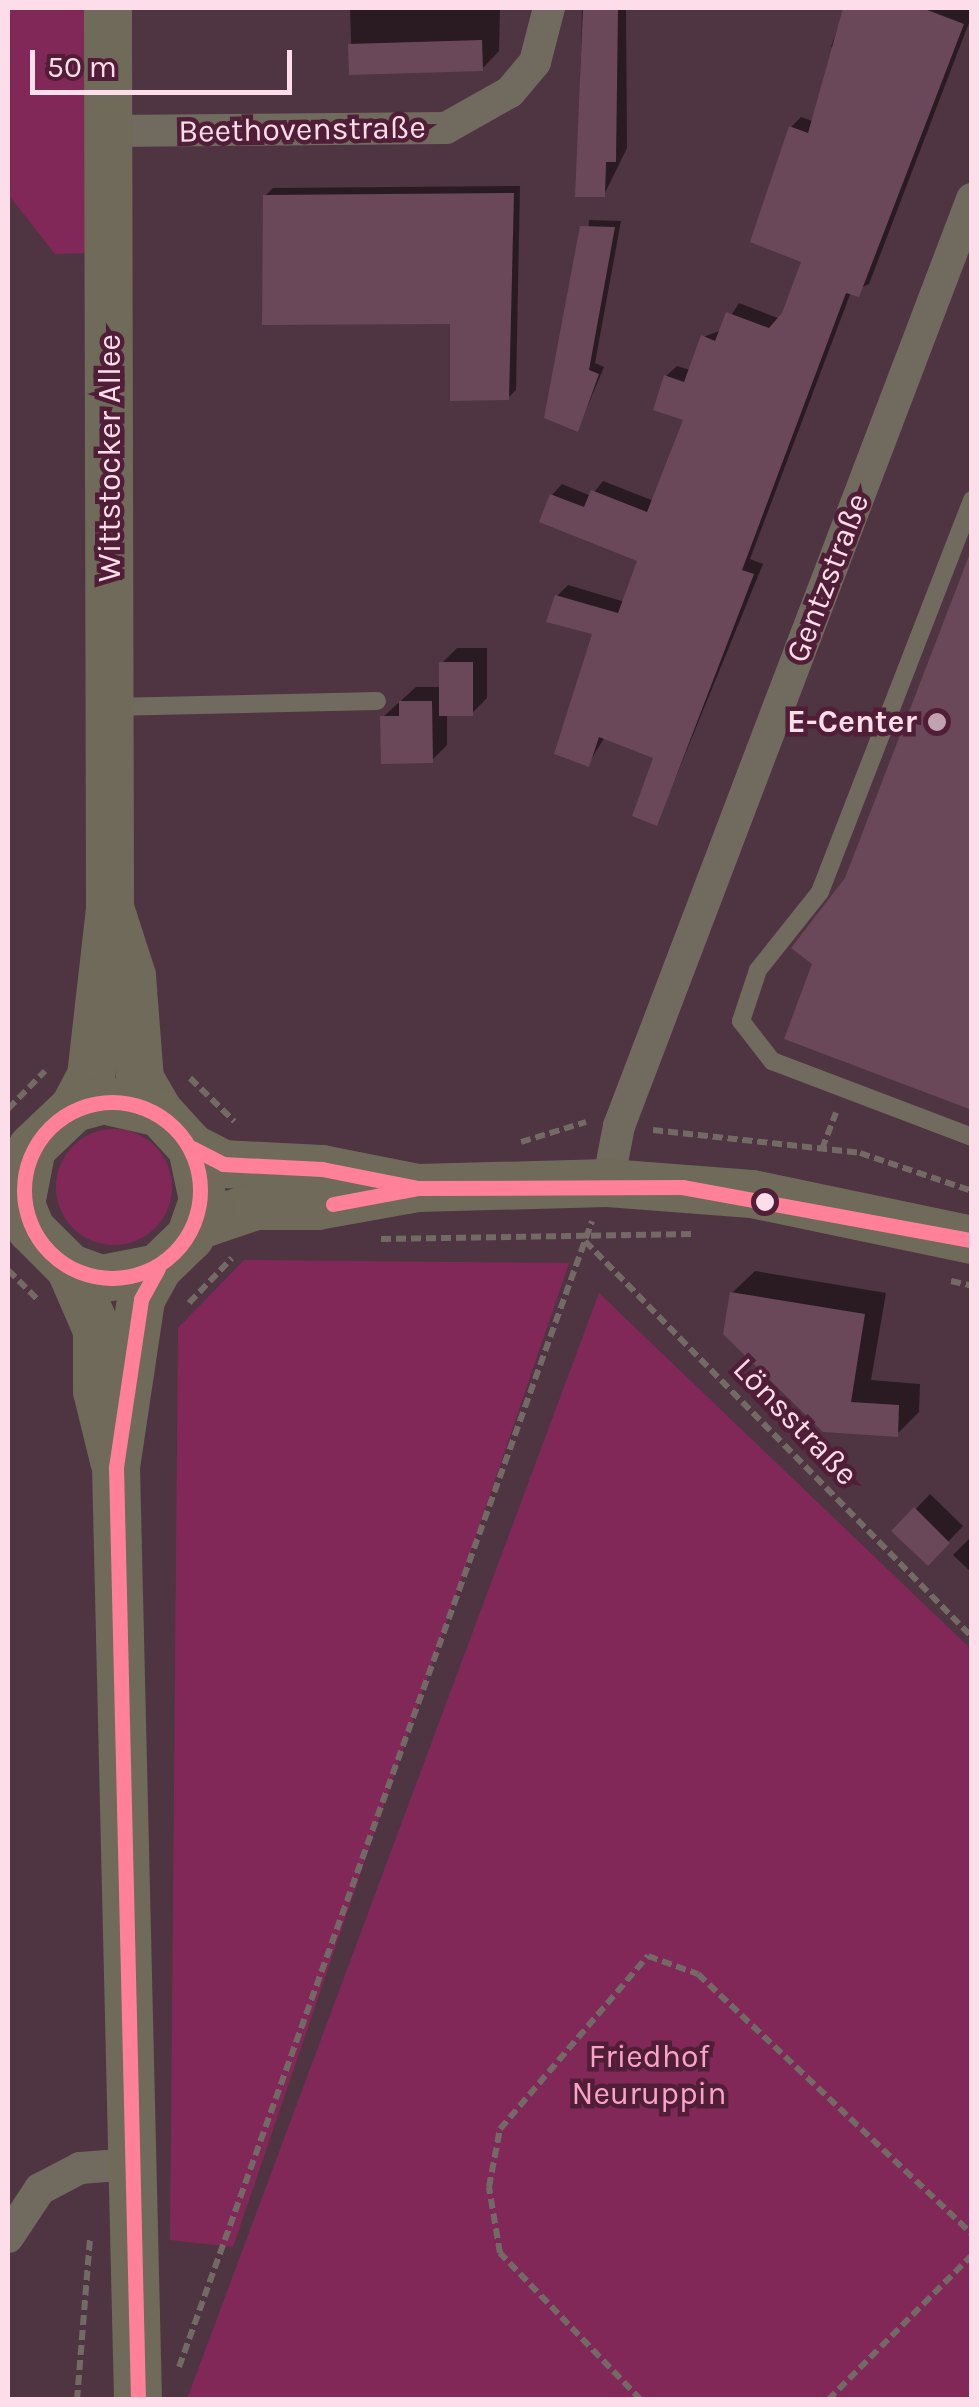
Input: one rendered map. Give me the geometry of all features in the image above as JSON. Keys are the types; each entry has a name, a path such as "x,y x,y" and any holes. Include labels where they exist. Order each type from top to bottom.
{"main road":[{"name":"Wittstocker Allee","path":"108,8 110,908"},
{"path":"110,908 91,1076 74,1108 20,1154 19,1223 70,1268 101,1279 158,1268"},
{"path":"110,908 132,976 140,1079 160,1113 192,1148 223,1164 358,1173 418,1188"},
{"path":"74,1108 130,1100 160,1113"},
{"path":"192,1148 204,1180 194,1227"},
{"path":"155,2394 133,2164 116,1467 140,1300 158,1268 194,1227 222,1212 418,1188 608,1184 752,1194 972,1240"},
{"path":"70,1268 97,1330 97,1391 116,1467"}],"street":[{"name":"Beethovenstraße","path":"108,131 446,128 510,92 534,62 549,8"},
{"name":"Gentzstraße","path":"608,1184 619,1126 970,207"},
{"path":"8,2238 40,2189 80,2168 133,2164"}],"lane":[{"path":"972,500 820,892 758,970 741,1021 772,1062 972,1137"},
{"path":"111,707 377,701"}],"path":[{"path":"186,1074 247,1128"},
{"path":"822,1149 845,1090"},
{"path":"503,1147 586,1122 822,1149 972,1191"},
{"path":"155,2394 608,1184"},
{"path":"363,1241 584,1240 707,1234"},
{"name":"Lönsstraße","path":"584,1240 972,1637"},
{"path":"176,1316 236,1252"},
{"path":"936,1277 972,1286"},
{"path":"640,2400 500,2252 489,2187 500,2128 648,1956 698,1974 972,2234"},
{"path":"828,2400 970,2250"},
{"path":"155,2394 170,2348"}],"green space":[{"path":"8,8 91,8 91,253 55,254 8,194"},
{"path":"114,1129 136,1133 155,1146 168,1165 172,1187 168,1209 155,1228 136,1241 114,1245 92,1241 73,1228 60,1209 56,1187 60,1165 73,1146 92,1133"},
{"path":"244,1260 569,1263 233,2247 170,2240 178,1328"},
{"name":"Friedhof Neuruppin","path":"599,1293 971,1649 971,2399 187,2399"}],"building":[{"path":"583,8 618,8 616,162 606,162 605,197 575,197"},
{"path":"843,8 922,8 964,24 859,297 846,293 742,570 754,574 657,826 632,816 653,758 599,737 589,767 554,754 592,634 546,622 555,595 618,613 637,561 539,522 550,494 584,507 591,490 647,512 683,420 653,410 664,375 684,382 701,335 715,341 726,312 769,328 782,313 801,262 750,242 789,126 808,133"},
{"path":"482,40 483,71 349,75 348,44"},
{"path":"514,193 509,400 450,401 450,324 262,325 263,195"},
{"path":"580,226 615,227 589,370 599,374 578,432 544,418"},
{"name":"E-Center","path":"972,548 972,1110 784,1039 812,964 791,948 845,878"},
{"path":"439,662 473,662 473,716 439,716"},
{"path":"399,701 432,701 433,763 381,764 380,716 399,716"},
{"path":"730,1292 865,1314 851,1402 899,1405 898,1437 823,1432 723,1334"},
{"path":"914,1507 950,1543 928,1566 891,1531"}],"transit line":[{"path":"112,1102 146,1109 174,1128 193,1156 200,1190 193,1224 174,1252 146,1271 112,1278 78,1271 50,1252 31,1224 24,1190 31,1156 50,1128 78,1109 112,1102"},
{"path":"192,1148 223,1164 322,1169 418,1188"},
{"path":"333,1204 418,1188 682,1187 972,1240"},
{"path":"138,2400 116,1467 141,1299 158,1268"}],"place":[{"name":"E-Center","path":"937,722"}]}
